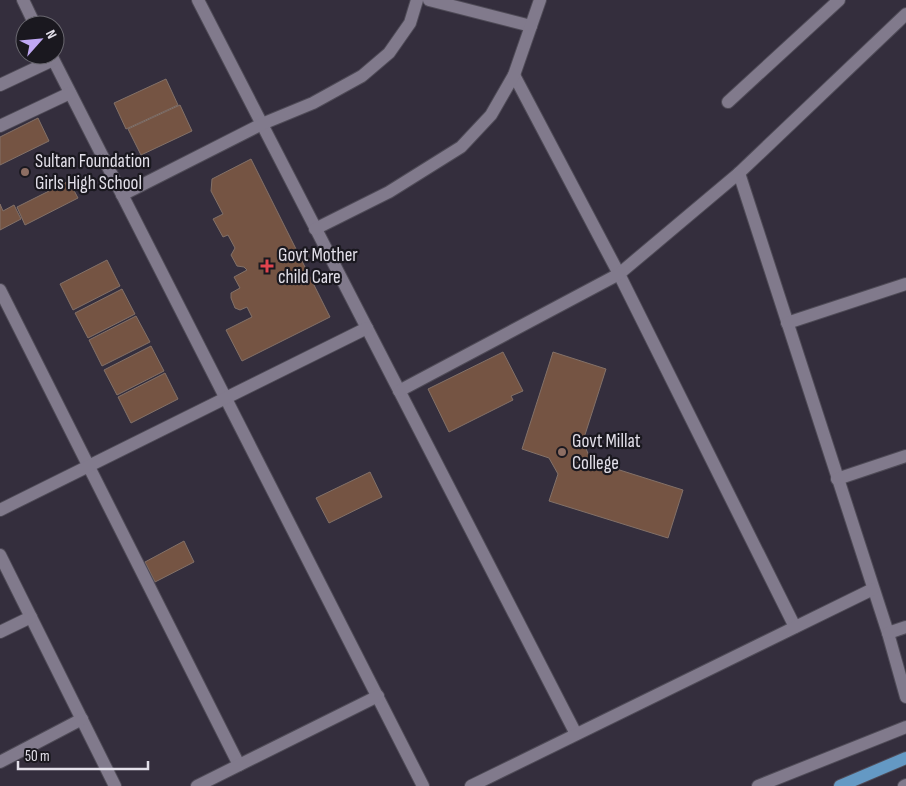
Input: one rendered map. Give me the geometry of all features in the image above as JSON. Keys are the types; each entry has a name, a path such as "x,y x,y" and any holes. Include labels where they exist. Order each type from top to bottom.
{"main road":[{"path":"840,786 906,758"}],"street":[{"path":"23,0 30,15"},
{"path":"198,0 576,734"},
{"path":"122,195 262,124 312,103 362,76 389,53 410,23 417,0"},
{"path":"429,0 531,26"},
{"path":"728,102 839,0"},
{"path":"315,230 388,192 460,147 491,115 514,75 531,26 543,1"},
{"path":"399,391 619,274 738,173 906,14"},
{"path":"0,86 39,65"},
{"path":"56,65 424,786"},
{"path":"514,75 619,274 795,627"},
{"path":"0,126 70,93"},
{"path":"738,173 888,633 906,698"},
{"path":"787,323 906,284"},
{"path":"0,290 239,765"},
{"path":"0,510 367,328"},
{"path":"838,479 906,456"},
{"path":"0,555 115,786"},
{"path":"471,786 873,589"},
{"path":"0,632 31,617"},
{"path":"888,633 906,627"},
{"path":"196,786 378,696"},
{"path":"0,762 82,720"},
{"path":"758,786 906,727"}],"building":[{"path":"166,79 178,105 126,129 114,103"},
{"path":"180,105 192,131 141,155 128,129"},
{"path":"38,118 49,141 0,165 0,137"},
{"path":"251,159 330,317 242,361 226,330 252,317 247,307 240,310 235,308 231,298 231,293 240,288 234,277 247,270 244,267 237,266 231,255 235,248 228,235 223,237 213,219 223,214 211,191 212,179"},
{"path":"69,181 78,198 25,225 17,207"},
{"path":"0,204 3,211 14,205 21,219 0,230"},
{"path":"107,260 120,286 73,310 60,284"},
{"path":"122,289 135,314 88,338 75,313"},
{"path":"136,316 150,342 102,366 89,340"},
{"path":"151,346 164,371 117,395 104,370"},
{"path":"503,352 523,391 511,396 513,400 449,432 428,389"},
{"path":"553,352 606,369 583,441 591,461 683,490 668,538 549,501 558,474 549,458 522,449"},
{"path":"165,373 178,399 131,423 118,397"},
{"path":"370,472 382,497 329,523 316,498"},
{"path":"184,541 194,562 155,582 145,562"}],"place":[{"name":"Sultan Foundation Girls High School","path":"25,172"},
{"name":"Govt Mother child Care","path":"267,266"},
{"name":"Govt Millat College","path":"562,452"}]}
